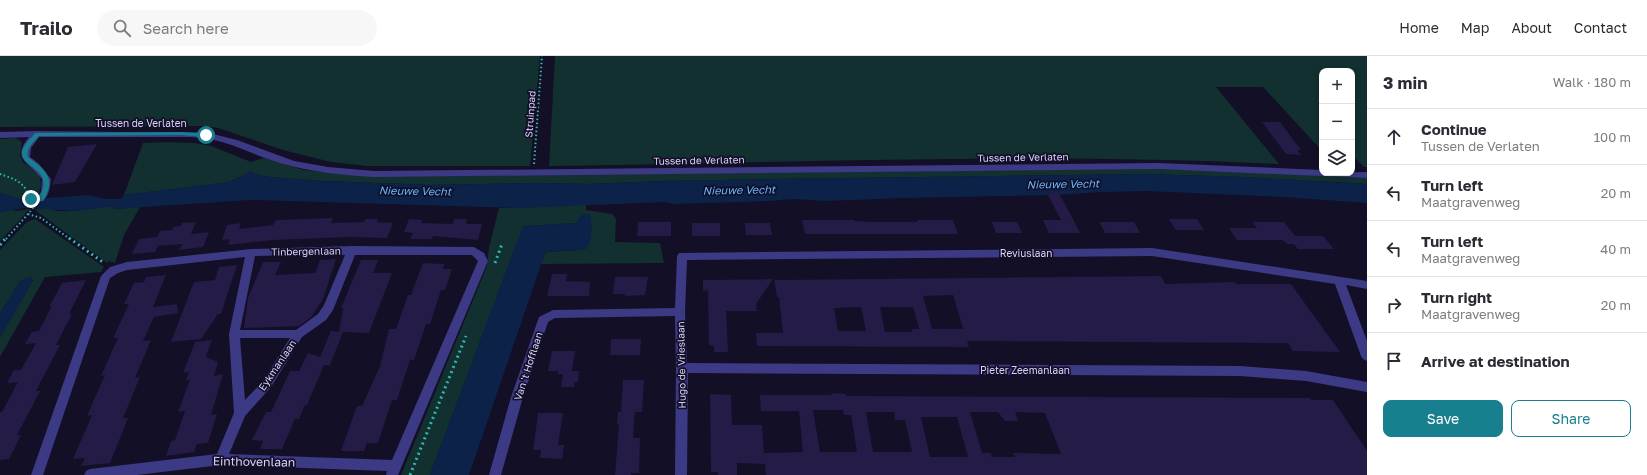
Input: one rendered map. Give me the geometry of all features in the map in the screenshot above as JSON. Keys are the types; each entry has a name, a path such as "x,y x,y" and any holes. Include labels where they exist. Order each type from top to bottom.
{"street":[{"path":"37,134 25,150 25,154 26,158 36,166 47,179 45,192 41,199"},
{"name":"Tussen de Verlaten","path":"0,135 206,135 233,142 284,161 310,167 351,173 534,173 1159,166 1367,176"},
{"name":"Tinbergenlaan","path":"114,270 127,266 251,253 352,250 474,251 481,256 483,261 394,470"},
{"name":"Eykmanlaan","path":"221,459 240,413 267,384 298,334 322,317 329,307 352,250"},
{"name":"Reviuslaan","path":"682,256 1152,252 1367,285"},
{"name":"Eykmanlaan","path":"240,413 234,334 251,253"},
{"name":"Hugo de Vrieslaan","path":"681,475 682,368 680,312 682,256"},
{"path":"37,475 106,276 114,270"},
{"path":"1339,281 1367,356"},
{"name":"Van 't Hofflaan","path":"495,475 517,397 543,320 553,314 680,312"},
{"name":"Eykmanlaan","path":"234,334 298,334"},
{"name":"Pieter Zeemanlaan","path":"682,368 1240,371 1306,376 1367,386"},
{"name":"Einthovenlaan","path":"90,475 221,459 394,470"}],"path":[{"name":"Struinpad","path":"534,173 542,56"},
{"path":"0,174 19,182 26,188 28,194 27,199 41,199"},
{"path":"0,246 33,209"},
{"path":"28,214 41,218 114,270"},
{"path":"493,267 502,244"},
{"path":"410,475 466,334"}],"green space":[{"path":"0,56 540,56 530,166 367,166 331,162 283,150 218,128 204,126 0,127"},
{"path":"555,56 1367,56 1367,167 1364,167 1355,158 1355,68 1319,68 1319,148 1263,87 1216,87 1279,164 1097,159 914,159 549,166"},
{"path":"16,138 22,142 20,155 23,162 40,176 41,185 38,199 27,199 28,197 21,200 7,195 0,202 0,139"},
{"path":"143,143 195,143 211,146 251,162 264,158 304,170 365,176 1151,169 1212,170 1367,178 1367,184 1244,177 1144,174 775,179 587,184 539,183 431,185 324,181 268,177 252,174 252,172 229,182 124,195"},
{"path":"586,204 586,210 612,214 616,219 615,242 660,243 664,263 541,264 545,253 587,248 582,215 576,223 523,227 430,475 401,475 487,266 489,248 499,208"},
{"path":"115,206 114,209 140,207 124,235 115,263 109,261 107,263 35,210 43,208 59,211 73,211"},
{"path":"31,208 0,241 0,212 13,209 12,210 17,211"},
{"path":"35,219 104,267 101,272 45,277 0,357 0,337 33,280 21,280 0,313 0,250 27,222"}],"water":[{"name":"Nieuwe Vecht","path":"248,172 268,177 324,181 431,185 539,183 587,184 775,179 1144,174 1244,177 1367,184 1367,203 1283,197 1147,191 1057,195 824,201 794,199 675,204 665,202 520,208 250,200 113,209 115,206 75,211 25,208 0,212 0,192 22,200 86,195 108,199 121,199 124,195 229,182 242,177"},
{"path":"582,215 590,215 592,227 587,248 545,253 469,475 430,475 523,227 576,223"},
{"path":"31,277 33,280 0,337 0,313 21,280"}],"building":[{"path":"1262,122 1280,122 1301,150 1297,150 1301,155 1286,154"},
{"path":"97,144 75,182 52,185 68,147"},
{"path":"1057,190 1080,233 1049,233 1043,220 1061,220 1048,195"},
{"path":"333,218 331,223 364,222 365,219 378,219 377,222 393,223 387,238 349,237 273,240 228,245 230,239 222,240 227,225 241,223 239,229 273,225 276,220"},
{"path":"409,219 422,220 421,223 453,224 454,219 467,219 466,224 482,224 478,240 433,236 432,239 410,239 413,233 404,232"},
{"path":"1169,219 1197,219 1204,230 1176,230"},
{"path":"802,220 918,222 917,220 953,220 958,234 805,234"},
{"path":"196,222 191,234 209,232 203,247 179,250 182,244 158,246 155,252 132,254 139,239 157,237 160,231 172,230 173,227 181,226 182,223"},
{"path":"638,222 671,222 671,236 637,236"},
{"path":"992,222 1017,222 1022,233 996,233"},
{"path":"1099,222 1134,222 1140,233 1105,233"},
{"path":"1252,222 1284,222 1295,236 1323,236 1334,249 1298,249 1294,244 1287,244 1283,240 1237,240 1229,228 1257,228"},
{"path":"692,223 720,223 720,236 692,236"},
{"path":"745,223 770,223 772,235 746,235"},
{"path":"336,259 323,299 311,317 299,326 244,328 248,298 263,262 281,262 275,275 315,273 320,260"},
{"path":"361,260 378,260 373,273 392,273 369,333 343,332 330,365 324,365 307,405 305,405 299,419 295,419 282,449 260,449 263,441 252,440 266,412 271,412 290,371 299,371 308,353 320,357 331,331 339,332 343,308 341,308"},
{"path":"423,263 444,264 443,269 452,269 445,290 441,290 430,324 426,324 414,360 410,360 397,400 392,400 378,443 367,443 364,451 341,451 357,406 362,406 380,366 389,329 396,329 408,295 411,295"},
{"path":"237,265 221,314 218,314 201,339 171,342 194,282 215,280 219,267"},
{"path":"552,274 567,274 566,281 590,282 589,296 547,296"},
{"path":"166,275 153,307 177,304 178,313 154,317 143,341 151,340 135,378 140,377 123,418 128,418 110,463 81,466 85,458 73,459 92,415 87,416 105,375 101,376 118,338 113,338 129,304 124,304 134,283 144,282 146,277"},
{"path":"1161,276 1165,284 1235,282 1236,284 1291,284 1340,352 1293,351 1288,343 967,341 969,347 757,346 756,333 783,333 779,297 777,297 774,280","holes":["953,295 963,329 932,329 923,296","861,307 866,331 838,331 834,308","880,307 913,307 919,329 912,329 912,332 885,332"]},
{"path":"615,277 648,277 645,295 625,296 625,294 613,294"},
{"path":"773,279 756,304 757,311 726,311 728,352 714,352 714,346 709,345 708,290 703,291 703,280"},
{"path":"86,280 69,314 72,314 56,345 60,345 36,391 40,391 17,435 21,435 9,459 0,460 0,412 2,412 18,382 7,383 14,370 21,370 36,343 25,344 32,332 39,331 52,306 49,307 62,283"},
{"path":"611,339 641,339 640,355 610,355"},
{"path":"212,340 206,357 218,362 214,376 223,374 211,415 217,414 208,443 197,444 194,452 166,456 171,441 175,440 185,411 178,412 190,380 186,381 189,372 183,373 195,342"},
{"path":"552,351 575,351 572,371 579,371 578,382 574,382 574,387 561,387 563,374 558,374 558,371 548,371"},
{"path":"623,380 644,380 642,412 635,412 633,438 640,438 639,473 631,473 631,475 615,475 619,424 617,424 618,412 621,412"},
{"path":"831,393 846,394 846,396 1310,398 1311,400 1333,400 1367,451 1367,475 766,475 765,464 737,463 737,475 718,475 718,472 711,472 710,394 731,395 732,425 762,425 764,453 803,452 799,411 761,411 760,395 832,395","holes":["813,410 843,410 844,415 851,415 857,452 820,452","866,412 894,412 895,420 905,420 912,452 873,452","970,412 998,412 1005,421 1018,421 1015,412 1045,413 1061,454 1013,453 1015,457 992,457 991,453 982,453","921,417 957,417 968,457 930,457"]},
{"path":"538,413 563,413 558,445 564,445 562,459 540,458 541,450 533,450"}],"route":[{"path":"31,199 41,199 45,192 47,183 45,175 26,158 25,154 25,150 37,134 206,135"}]}
